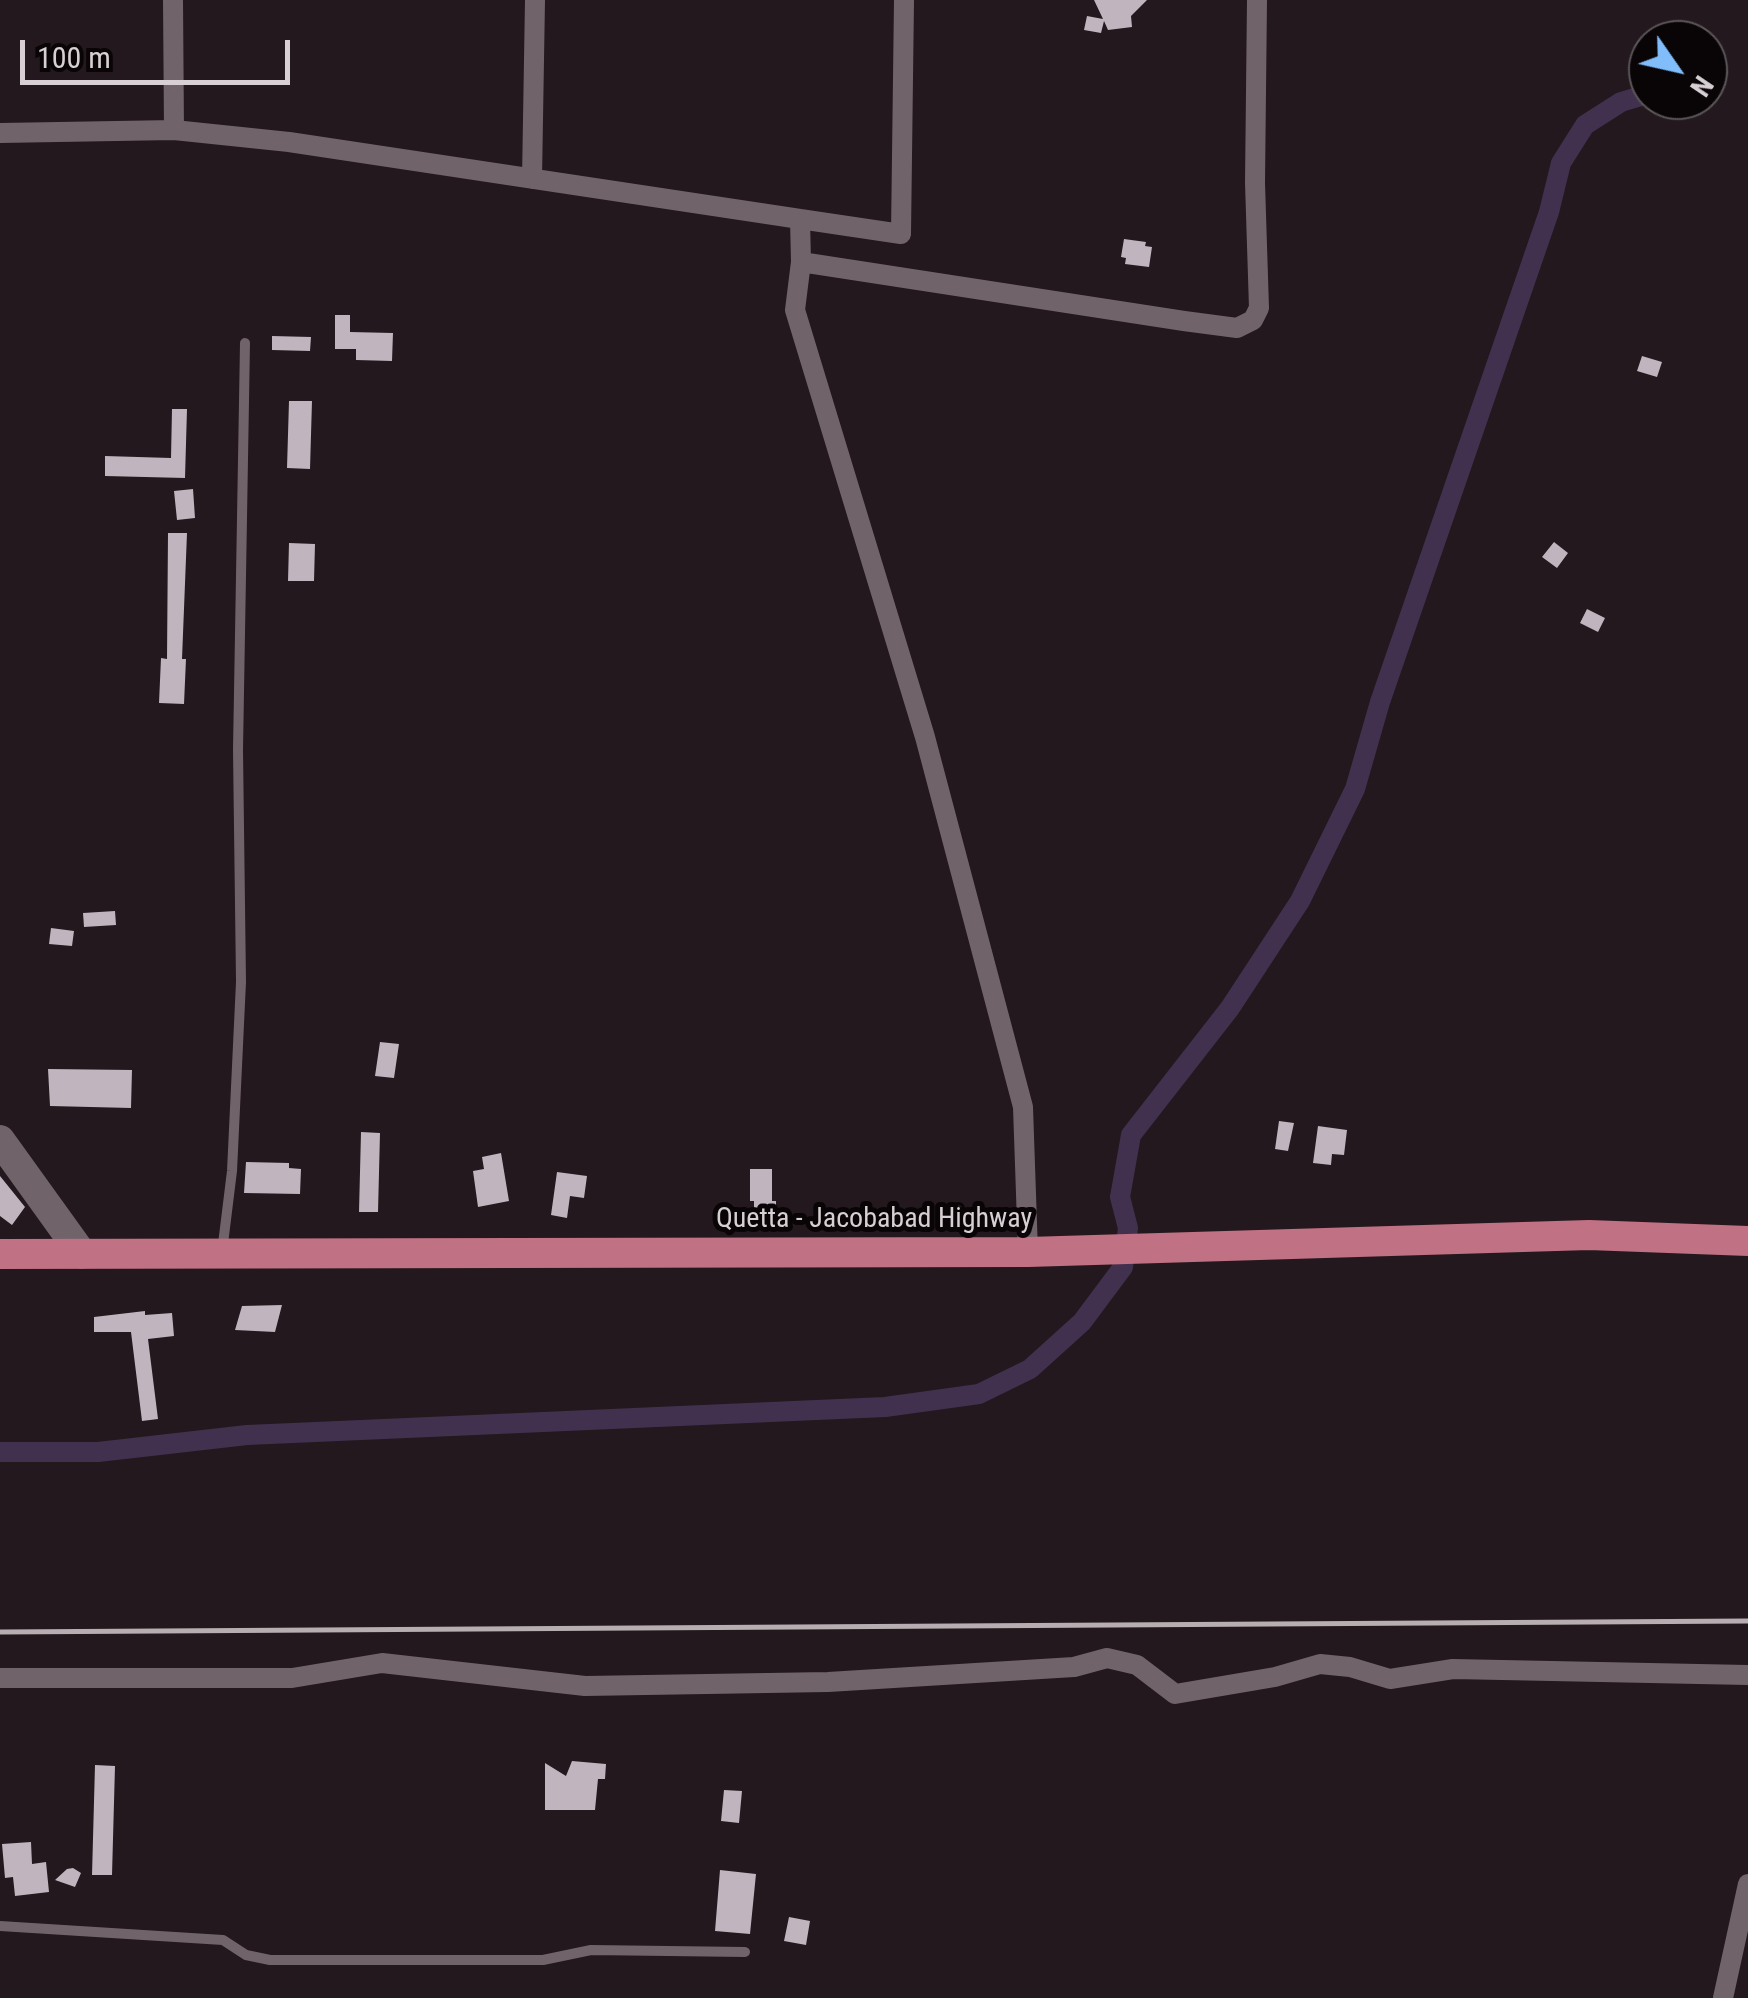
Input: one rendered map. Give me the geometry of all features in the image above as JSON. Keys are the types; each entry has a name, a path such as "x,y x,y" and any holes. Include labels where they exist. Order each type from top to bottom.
{"highway":[{"name":"Quetta - Jacobabad Highway","path":"0,1254 1028,1252 1589,1235 1748,1241"}],"street":[{"path":"173,0 174,130"},
{"path":"532,179 535,0"},
{"path":"0,134 174,130 289,142 901,234 904,0"},
{"path":"801,262 1237,328 1253,320 1259,308 1255,183 1257,0"},
{"path":"800,219 801,262 795,310 924,737 1023,1107 1028,1252"},
{"path":"0,1140 82,1254"},
{"path":"0,1678 292,1678 382,1663 585,1686 828,1682 1074,1666 1107,1658 1137,1664 1176,1694 1275,1677 1320,1664 1390,1679 1454,1668 1748,1674"},
{"path":"1723,1998 1748,1884"}],"lane":[{"path":"222,1252 232,1170 242,982 238,750 246,343"},
{"path":"0,1926 223,1940 246,1956 270,1960 543,1960 591,1950 745,1952"}],"building":[{"path":"1094,0 1147,0 1131,16 1132,27 1108,30 1104,21 1101,33 1084,30 1087,16 1103,19"},
{"path":"1124,239 1146,242 1145,246 1152,247 1149,267 1125,264 1126,258 1121,257"},
{"path":"335,315 350,315 350,332 393,333 392,361 356,360 356,349 335,349"},
{"path":"272,336 311,337 310,351 272,350"},
{"path":"1642,356 1662,362 1657,377 1637,371"},
{"path":"289,401 312,401 310,469 287,468"},
{"path":"172,409 187,409 185,478 105,476 105,456 171,458"},
{"path":"193,489 195,518 177,520 174,491"},
{"path":"168,533 187,533 184,704 159,703 161,658 167,659"},
{"path":"1554,542 1568,553 1557,568 1542,557"},
{"path":"289,543 315,544 314,581 288,581"},
{"path":"1587,609 1605,618 1598,632 1580,623"},
{"path":"115,911 116,925 84,927 83,913"},
{"path":"51,928 74,931 72,946 49,944"},
{"path":"380,1042 399,1044 394,1078 375,1076"},
{"path":"48,1069 132,1070 131,1108 50,1106"},
{"path":"1279,1121 1294,1123 1288,1151 1275,1149"},
{"path":"1318,1126 1347,1130 1344,1155 1332,1154 1331,1165 1313,1163"},
{"path":"361,1132 380,1133 378,1212 359,1212"},
{"path":"501,1153 509,1201 478,1207 473,1171 484,1169 482,1157"},
{"path":"246,1162 289,1163 289,1168 301,1169 300,1194 244,1193"},
{"path":"750,1169 772,1169 776,1215 754,1215"},
{"path":"557,1172 587,1176 584,1198 570,1196 567,1218 551,1215"},
{"path":"0,1176 25,1207 12,1225 0,1216"},
{"path":"282,1305 275,1332 235,1330 242,1306"},
{"path":"145,1311 145,1315 172,1313 174,1336 148,1339 158,1419 142,1421 131,1332 94,1332 94,1317"},
{"path":"572,1761 606,1764 605,1779 598,1779 595,1810 545,1810 545,1763 566,1776"},
{"path":"95,1765 115,1766 112,1875 92,1875"},
{"path":"724,1790 742,1791 739,1823 721,1821"},
{"path":"31,1842 32,1864 46,1862 49,1892 15,1896 13,1877 5,1878 2,1844"},
{"path":"67,1869 81,1873 75,1887 55,1880"},
{"path":"720,1870 756,1874 750,1934 715,1931"},
{"path":"789,1917 810,1921 806,1945 784,1941"}],"waterway":[{"path":"0,1452 98,1452 247,1435 885,1407 979,1394 1030,1369 1082,1322 1123,1267 1128,1228 1120,1197 1131,1135 1230,1008 1300,901 1355,789 1380,702 1549,212 1561,163 1585,125 1628,100"}],"railway":[{"path":"0,1632 1748,1621"}]}
